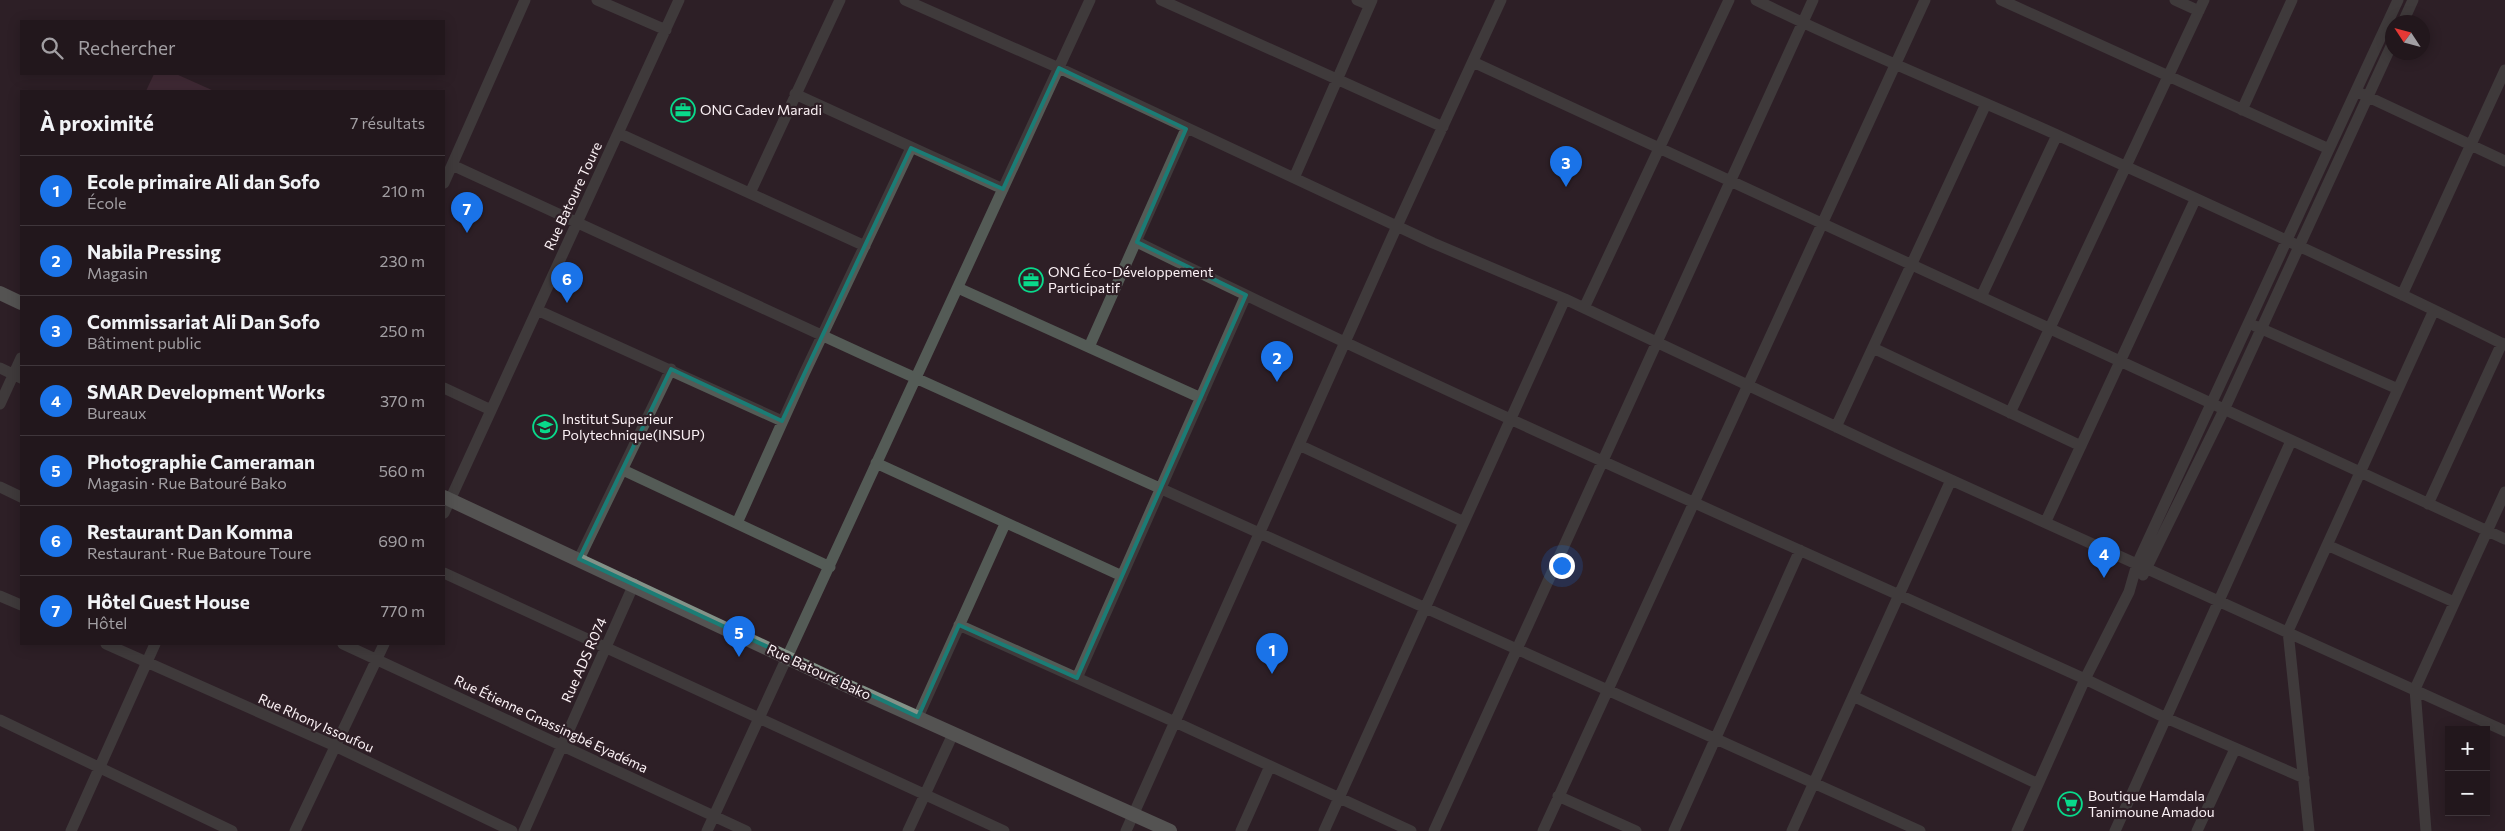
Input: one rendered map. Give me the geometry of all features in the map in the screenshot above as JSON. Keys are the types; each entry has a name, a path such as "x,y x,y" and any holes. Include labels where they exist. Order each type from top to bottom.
{"main road":[{"path":"0,293 20,303"},
{"name":"Rue Batouré Bako","path":"447,498 953,734 1170,831"}],"street":[{"path":"445,181 525,0"},
{"path":"597,0 666,30"},
{"name":"Rue Batoure Toure","path":"447,498 491,410 679,0"},
{"path":"750,193 840,0"},
{"path":"905,0 1058,68 1397,226 1566,299 1951,480 2046,521 2505,731"},
{"path":"707,831 1090,0"},
{"path":"1161,0 1176,3 1443,127"},
{"path":"1294,178 1370,3 1357,0"},
{"path":"1126,831 1397,226 1502,0"},
{"path":"1584,308 1729,0"},
{"path":"1756,0 1802,23 2057,135 2402,295 2503,344 2428,504"},
{"path":"1434,831 1813,0"},
{"path":"1543,831 1606,688 1694,502 1925,0"},
{"path":"2001,0 2329,149"},
{"path":"2175,0 2199,11"},
{"path":"2010,413 2204,0"},
{"path":"2242,110 2292,0"},
{"path":"2142,566 2211,404 2398,0"},
{"path":"2406,15 2413,0"},
{"path":"2017,831 2085,679 2224,410 2385,59"},
{"path":"1473,62 2505,539"},
{"path":"2402,295 2505,70"},
{"path":"2356,91 2505,161"},
{"path":"796,94 1003,189"},
{"path":"1836,427 1986,104"},
{"path":"1089,347 1186,129"},
{"path":"618,133 865,246"},
{"path":"1981,297 2057,135"},
{"path":"737,524 782,421 911,148"},
{"path":"452,165 823,335 1920,831"},
{"path":"2046,521 2195,200"},
{"path":"1137,242 1345,343 1510,419 1899,594 2166,718 2304,778"},
{"path":"958,288 1201,398"},
{"path":"1077,678 1246,295"},
{"path":"1324,831 1424,607 1566,299"},
{"path":"537,310 671,369 782,421"},
{"path":"2310,831 2288,631 2434,310"},
{"path":"2248,323 2398,389"},
{"path":"1873,348 2081,446"},
{"path":"0,404 17,376 20,362"},
{"path":"0,368 17,376"},
{"path":"579,558 671,369"},
{"path":"445,388 491,410"},
{"path":"2114,831 2291,441"},
{"path":"1299,445 1464,522"},
{"path":"876,463 1122,576"},
{"path":"622,470 830,567"},
{"path":"1792,831 1951,480"},
{"path":"0,487 20,497"},
{"path":"2426,831 2414,689 2505,492"},
{"path":"918,717 1006,524"},
{"path":"2327,545 2454,602"},
{"path":"1674,831 1800,550"},
{"path":"445,573 605,649 1004,831"},
{"name":"Rue ADS R074","path":"524,831 634,584"},
{"path":"0,596 20,605"},
{"path":"959,625 1176,722 1410,831"},
{"name":"Rue Rhony Issoufou","path":"108,645 335,746 512,831"},
{"path":"71,831 155,645"},
{"name":"Rue Étienne Gnassingbé Eyadéma","path":"346,645 746,831"},
{"path":"295,831 384,645"},
{"path":"1853,696 2038,784"},
{"path":"0,720 232,831"},
{"path":"908,831 953,734"},
{"path":"2196,831 2235,749"},
{"path":"1241,831 1270,766"},
{"path":"1558,796 1636,831"}],"highlighted area":[{"path":"1059,68 1186,129 1137,242 1246,295 1077,678 959,625 918,717 579,559 671,369 782,421 911,148 1003,189"}],"shaded area":[{"path":"154,75 178,75 212,90 146,90"}],"place":[{"name":"ONG Cadev Maradi","path":"683,110"},
{"name":"Commissariat Ali Dan Sofo","path":"1566,187"},
{"name":"Hôtel Guest House","path":"467,233"},
{"name":"ONG Éco-Développement Participatif","path":"1031,280"},
{"name":"Restaurant Dan Komma","path":"567,303"},
{"name":"Nabila Pressing","path":"1277,382"},
{"name":"Institut Superieur Polytechnique(INSUP)","path":"545,427"},
{"name":"SMAR Development Works","path":"2104,578"},
{"name":"Photographie Cameraman","path":"739,657"},
{"name":"Ecole primaire Ali dan Sofo","path":"1272,674"},
{"name":"Boutique Hamdala Tanimoune Amadou","path":"2070,804"}]}
